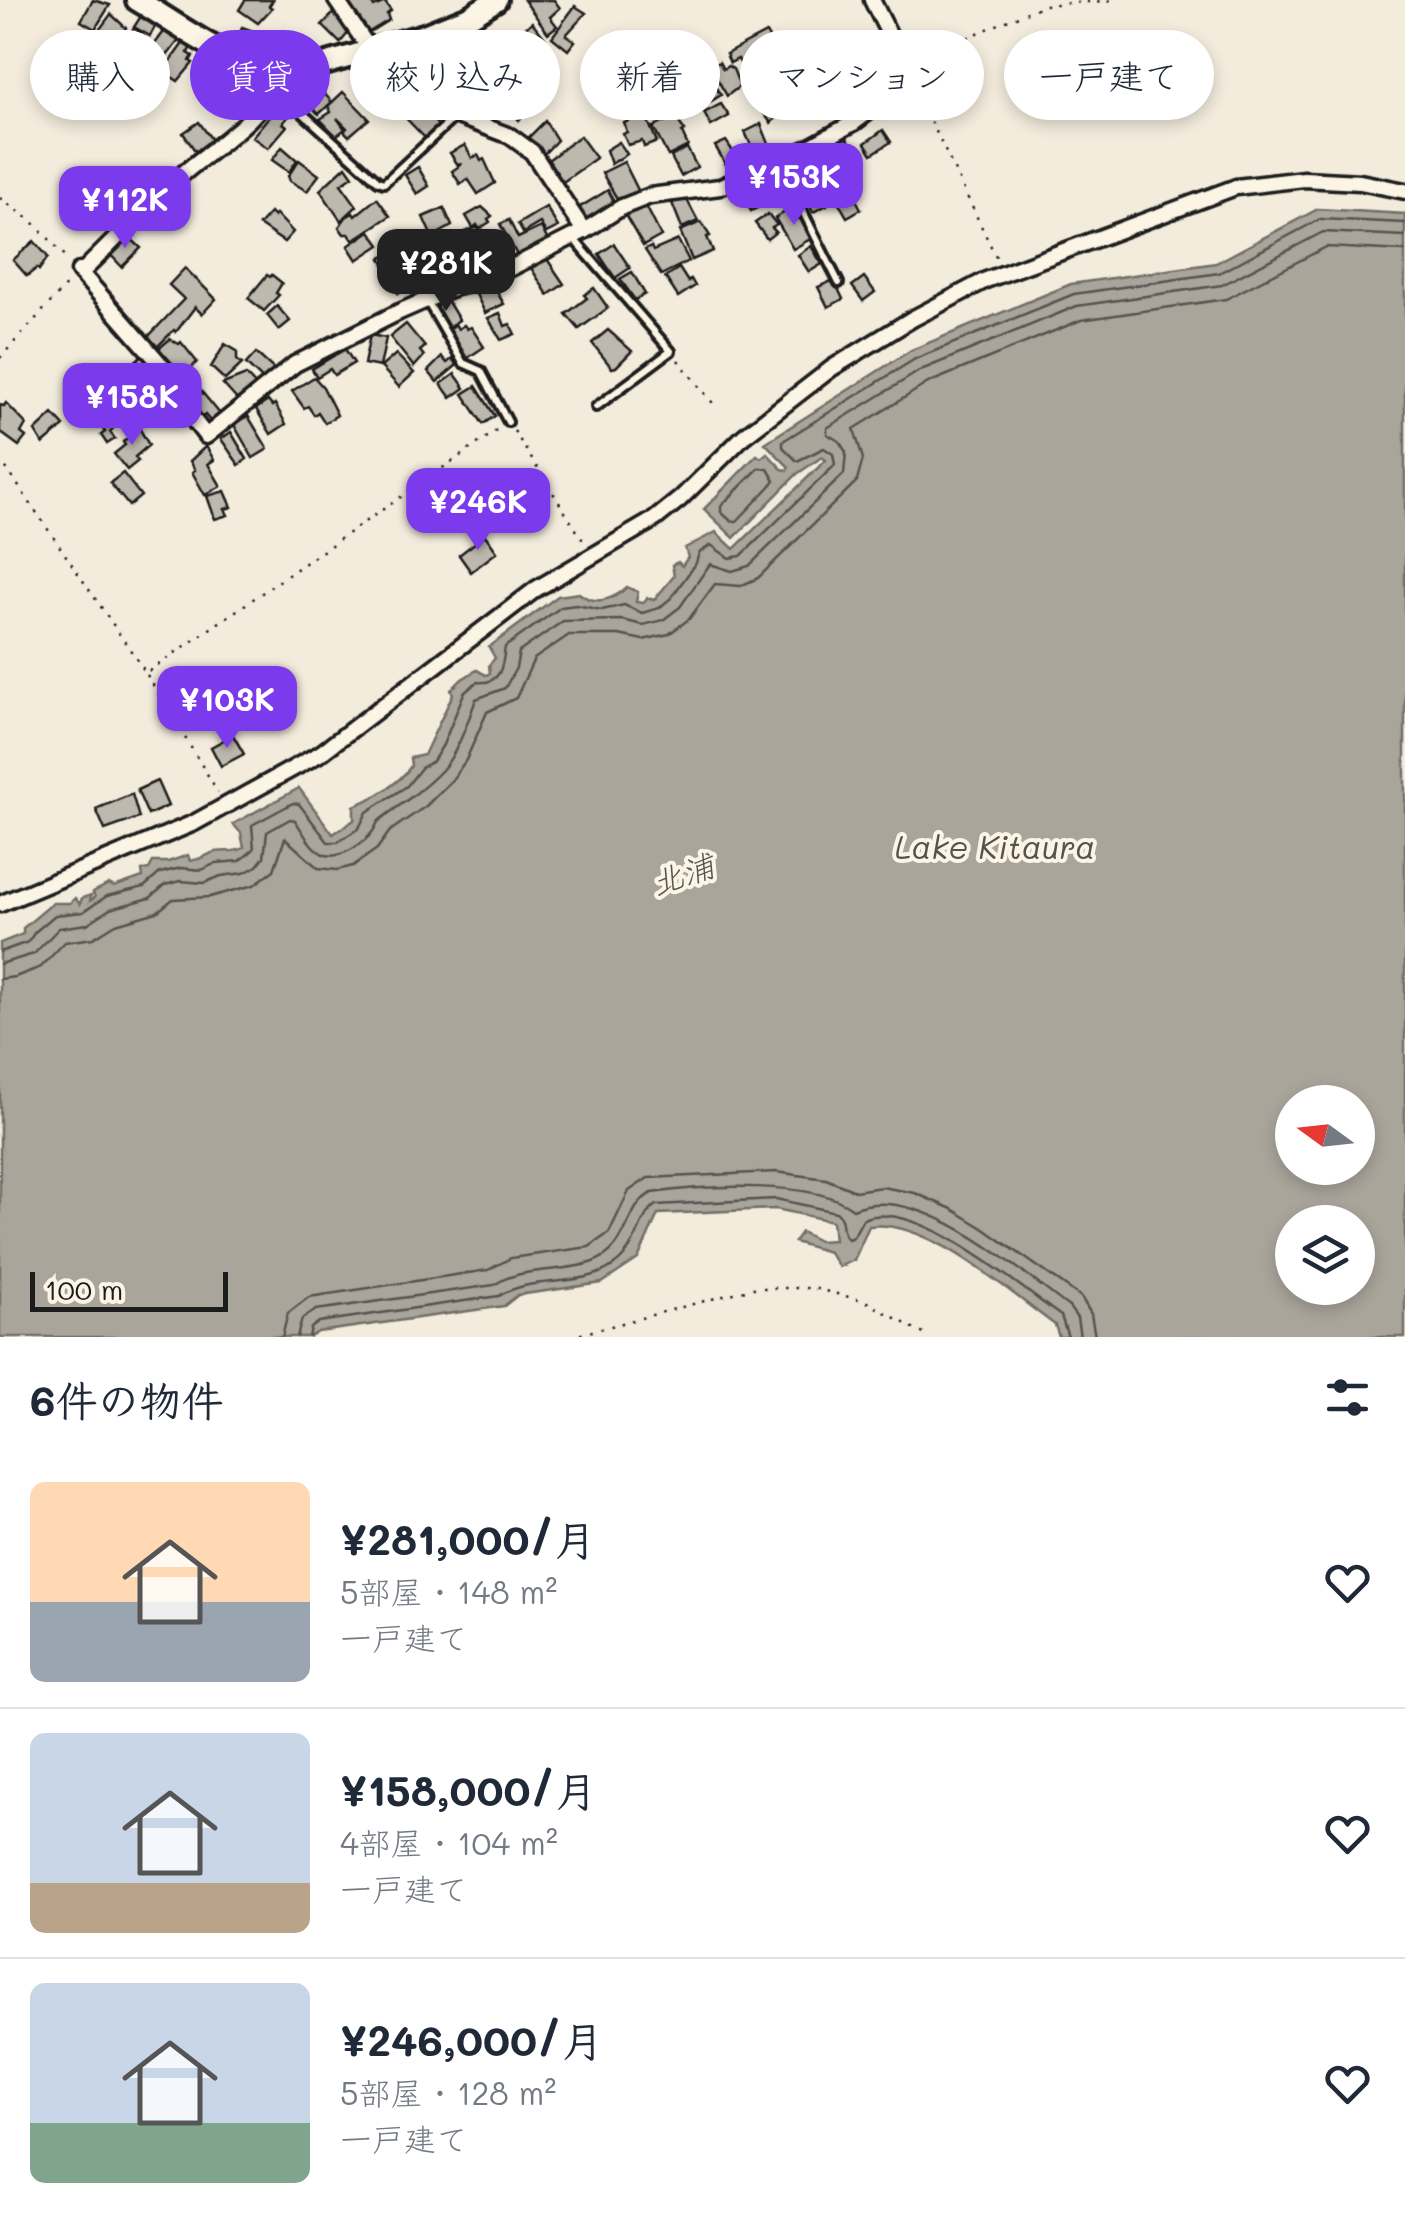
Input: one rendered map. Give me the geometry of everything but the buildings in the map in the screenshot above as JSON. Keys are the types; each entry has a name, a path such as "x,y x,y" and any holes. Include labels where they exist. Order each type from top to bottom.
{"main road":[{"path":"137,0 190,32"},
{"path":"437,30 496,0"}],"street":[{"path":"336,0 356,30"},
{"path":"872,0 887,30"},
{"path":"247,120 178,178 80,272 177,383 180,401 206,436 295,364 426,300 486,280 578,234 622,206 650,196 720,187 836,134 856,120"},
{"path":"470,120 510,136 532,152 578,234"},
{"path":"0,904 224,808 322,753 536,588 656,519 744,436 832,368 912,319 1002,272 1236,187 1304,179 1360,182 1405,192"}],"lane":[{"path":"316,120 384,183 452,120"},
{"path":"777,160 839,283"},
{"path":"578,234 670,351 596,406"},
{"path":"426,300 462,362 481,371 508,422"}],"path":[{"path":"984,30 1044,5 1118,0"},
{"path":"931,120 1002,272"},
{"path":"0,198 34,222 80,272 0,358"},
{"path":"670,351 716,407"},
{"path":"146,674 508,422 592,556"},
{"path":"0,459 146,674 215,784 224,808"},
{"path":"570,1337 753,1288 813,1288 865,1301 929,1337"}],"water":[{"name":"Lake Kitaura","path":"1318,209 1405,214 1405,1337 1059,1337 1055,1325 991,1277 916,1233 869,1226 854,1260 839,1267 829,1252 794,1242 801,1232 819,1241 834,1240 832,1221 776,1209 658,1214 638,1259 602,1283 518,1295 504,1306 318,1332 310,1337 0,1337 0,943 23,934 23,928 53,903 70,903 75,898 80,904 82,898 91,895 90,901 95,897 93,892 109,884 114,887 143,877 142,871 153,862 188,855 190,861 244,848 241,833 233,824 299,788 333,834 354,820 354,806 400,779 411,766 410,758 424,755 453,694 451,690 477,670 490,673 489,665 495,658 489,647 558,596 579,593 604,600 627,587 638,592 636,602 654,600 674,576 672,565 678,562 682,566 688,557 685,548 716,532 734,549 826,460 822,457 797,474 734,538 704,509 757,455 761,458 767,453 787,470 789,467 765,443 911,350 1071,284 1216,263"}],"water label":[{"name":"北浦","path":"682,873"}]}
